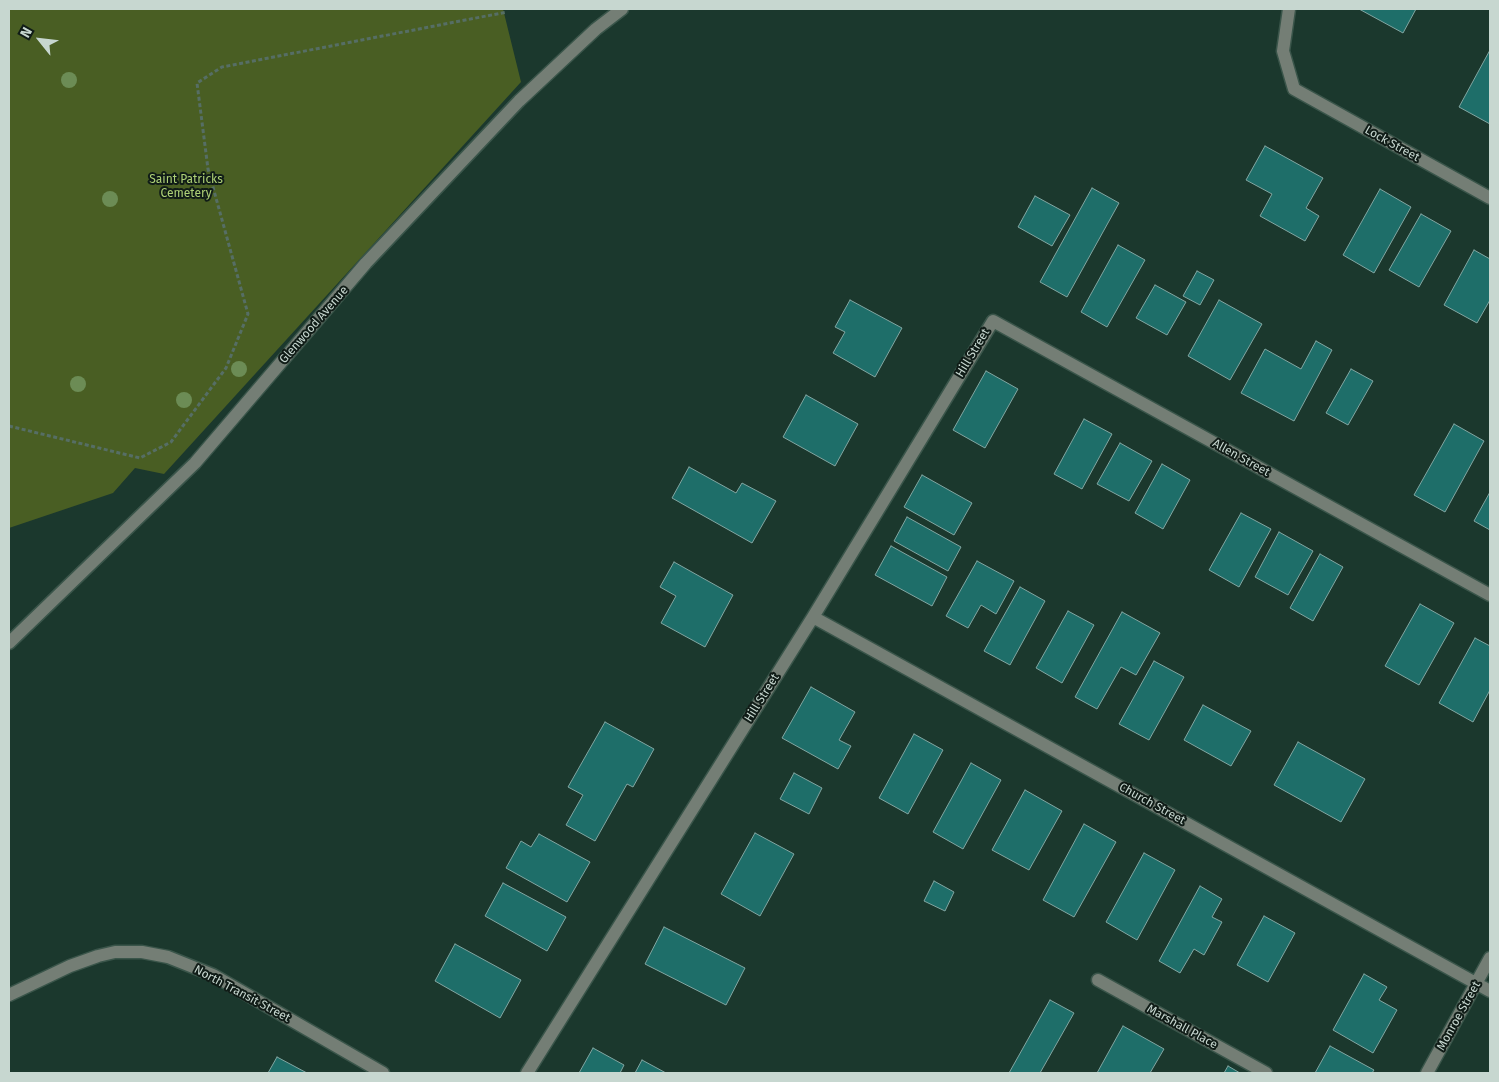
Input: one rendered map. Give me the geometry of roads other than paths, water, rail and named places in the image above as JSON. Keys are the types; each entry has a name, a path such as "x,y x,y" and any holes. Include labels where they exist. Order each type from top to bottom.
{"street":[{"name":"Glenwood Avenue","path":"9,643 195,463 366,263 519,101 596,29 622,9"},
{"name":"Lock Street","path":"1288,9 1283,51 1294,89 1490,198"},
{"name":"Allen Street","path":"993,321 1490,595"},
{"name":"Hill Street","path":"527,1073 813,617 993,321"},
{"name":"Church Street","path":"813,617 1490,991"},
{"name":"North Transit Street","path":"9,995 70,966 98,956 115,952 142,952 168,957 213,975 384,1073"},
{"name":"Monroe Street","path":"1427,1073 1490,958"},
{"name":"Marshall Place","path":"1098,980 1266,1073"}],"park label":[{"name":"Saint Patricks Cemetery","path":"186,187"}]}
